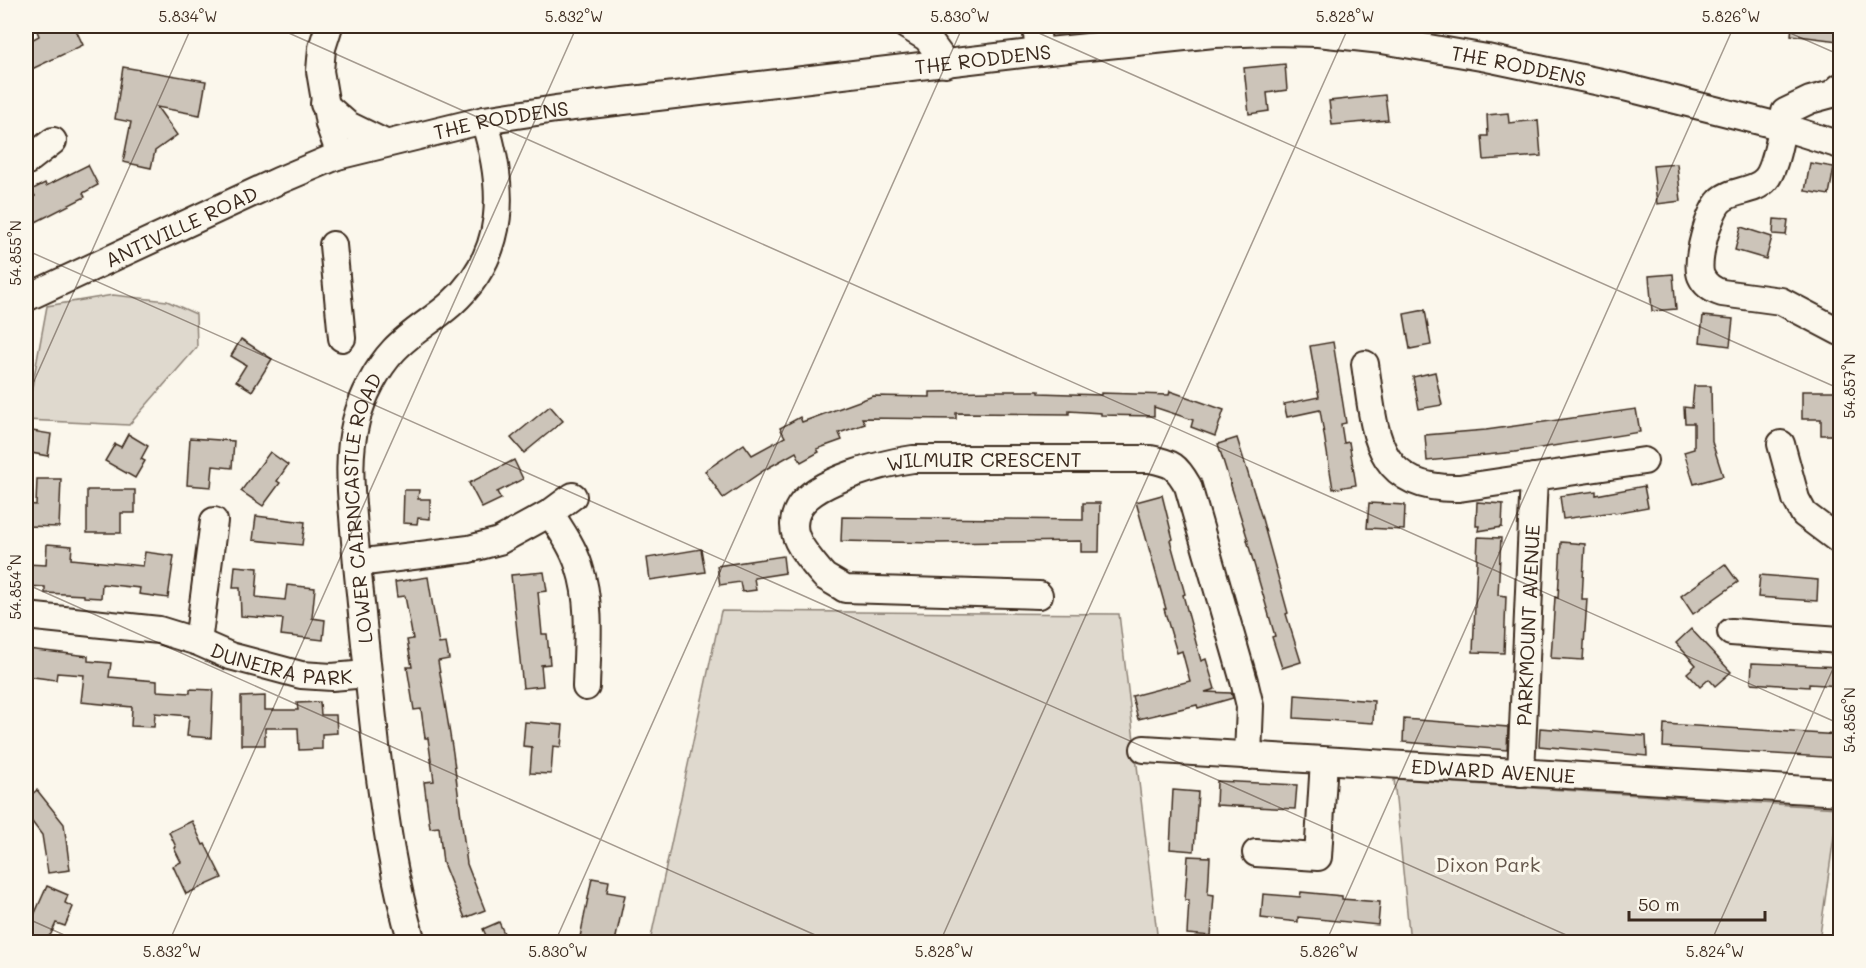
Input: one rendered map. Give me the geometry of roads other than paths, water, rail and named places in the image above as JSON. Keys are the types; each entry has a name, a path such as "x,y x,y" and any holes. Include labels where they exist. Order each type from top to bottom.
{"street":[{"path":"329,26 322,48 320,71 324,104 337,146 337,156"},
{"path":"907,26 927,38 946,64"},
{"path":"1036,26 1039,52"},
{"name":"THE RODDENS","path":"337,156 484,120 556,109 1039,52 1271,29 1382,40 1487,58 1624,87 1783,127 1840,145"},
{"path":"1840,87 1832,94 1810,100 1785,112 1774,161 1766,179 1751,189 1723,198 1714,208 1700,259 1700,273 1706,284 1715,291 1785,303 1840,333"},
{"path":"324,104 348,125 386,143"},
{"name":"LOWER CAIRNCASTLE ROAD","path":"412,942 396,879 388,834 367,674 349,470 356,420 382,364 395,349 452,303 480,268 491,243 498,217 498,192 494,157 484,120"},
{"path":"26,162 53,141"},
{"name":"ANTIVILLE ROAD","path":"26,298 337,156"},
{"path":"333,245 342,339"},
{"path":"1365,364 1375,428 1381,448 1389,462 1407,477 1427,486 1460,488 1644,461"},
{"path":"1781,444 1796,499 1804,514 1840,541"},
{"name":"WILMUIR CRESCENT","path":"1039,595 845,589 824,576 800,547 794,533 794,521 801,505 815,492 854,474 891,462 925,459 1150,459 1169,463 1180,471 1188,486 1244,681 1250,706 1248,756"},
{"name":"PARKMOUNT AVENUE","path":"1521,773 1534,477"},
{"path":"357,563 484,546 506,538 550,513 573,496"},
{"path":"550,513 571,546 584,584 587,618 586,687"},
{"name":"DUNEIRA PARK","path":"198,642 214,521"},
{"name":"DUNEIRA PARK","path":"26,616 159,630 198,642 230,656 301,675 332,677 367,674"},
{"path":"1731,632 1840,640"},
{"name":"EDWARD AVENUE","path":"1144,749 1840,792"},
{"path":"1256,853 1318,857 1324,761"}],"park label":[{"name":"Dixon Park","path":"1488,864"}]}
